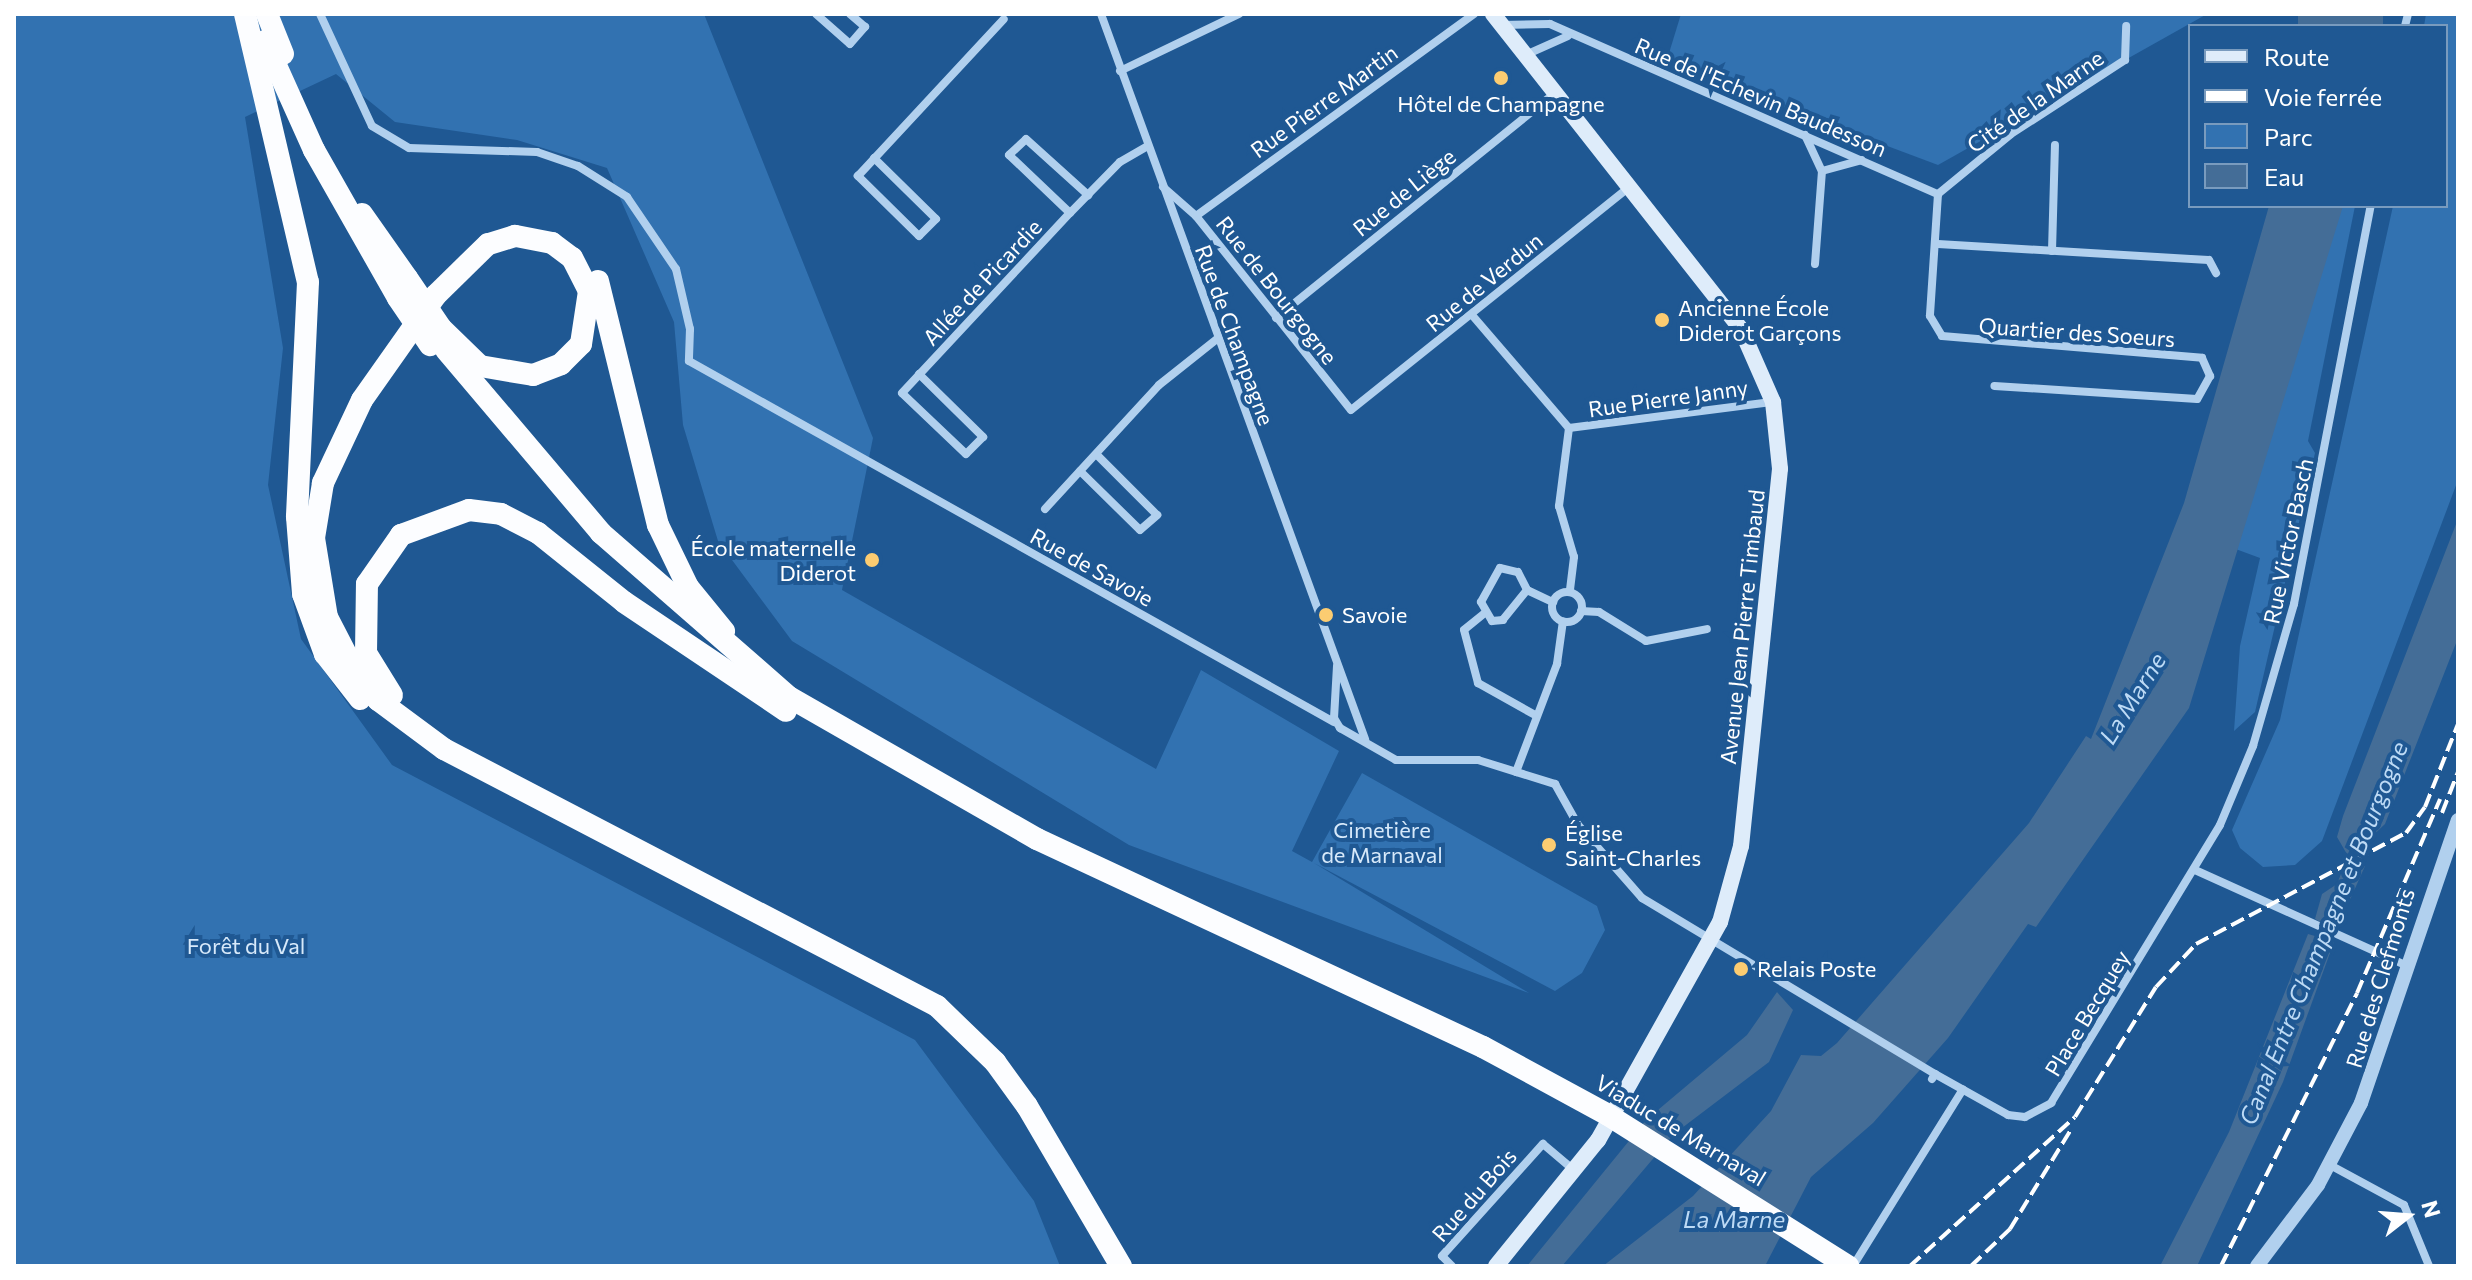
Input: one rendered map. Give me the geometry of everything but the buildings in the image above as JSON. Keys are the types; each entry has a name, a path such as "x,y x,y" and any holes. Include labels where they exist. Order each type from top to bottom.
{"highway":[{"path":"245,14 308,282 297,517 303,594 337,673 378,714 490,786 840,959 934,1017 1005,1092 1110,1266"},
{"path":"254,14 314,150 507,446 640,587 870,756"},
{"path":"267,14 359,210 403,287"},
{"path":"378,714 337,663 317,618 305,537 311,487 345,409 447,267 479,237 520,226 570,241 595,274 651,502 688,587 750,657 870,756"},
{"path":"436,336 491,372 533,375 561,364 581,344 589,291 563,250 515,236 476,251 436,295 362,400 323,483 314,538 327,617 357,675 414,730 878,970 961,1027 1027,1106 1121,1266"},
{"path":"630,843 471,752 389,694 366,653 362,609 376,565 401,535 469,510 516,520 624,602 870,756"},
{"name":"Viaduc de Marnaval","path":"870,756 1034,850 1314,967 1483,1047 1620,1122 1850,1266"}],"main road":[{"name":"Avenue Jean Pierre Timbaud","path":"1496,1266 1576,1172 1713,938 1744,822 1779,496 1773,402 1741,329 1497,20"}],"street":[{"name":"Rue de Savoie","path":"320,14 372,126 409,148 537,152 578,166 627,197 676,269 690,329 689,361 1344,730"},
{"path":"816,14 850,44 865,27 850,14"},
{"name":"Rue de Champagne","path":"1101,14 1352,708 1358,717"},
{"path":"1120,71 1239,14"},
{"name":"Rue Pierre Martin","path":"1196,216 1474,14"},
{"path":"874,158 936,219 919,236 858,176 874,158 1004,16"},
{"name":"Rue de l'Echevin Baudesson","path":"1497,20 1540,20 1569,36 1938,194"},
{"name":"Cité de la Marne","path":"1938,194 2011,134 2125,60 2126,26"},
{"path":"1523,56 1569,36"},
{"name":"Rue de Liège","path":"1276,318 1554,94"},
{"path":"1805,135 1822,171 1815,264"},
{"name":"Allée de Picardie","path":"1070,213 1009,155 1026,139 1088,195"},
{"path":"2052,251 2055,145"},
{"name":"Allée de Picardie","path":"919,374 983,437 966,454 902,393 919,374 1070,213 1148,146"},
{"path":"1822,171 1863,160"},
{"name":"Rue de Bourgogne","path":"1162,187 1196,216 1344,405 1362,406"},
{"name":"Rue de Verdun","path":"1362,406 1629,187"},
{"name":"Quartier des Soeurs","path":"1938,194 1938,244 1930,316 1951,342 2202,358 2210,376 2197,399 1994,386"},
{"name":"Rue Victor Basch","path":"2195,870 2243,775 2294,604 2371,208"},
{"path":"1938,244 2209,260 2216,273"},
{"name":"Rue Pierre Janny","path":"1472,315 1569,428 1559,506 1574,557 1570,592"},
{"path":"1045,509 1159,385 1218,338"},
{"name":"Rue Pierre Janny","path":"1569,428 1773,402"},
{"path":"1080,471 1140,530 1157,515 1096,454"},
{"path":"1486,612 1485,591 1500,568 1518,572 1527,590 1553,602 1563,621 1557,664 1535,715 1516,772"},
{"path":"1486,612 1503,620 1527,590"},
{"path":"1553,602 1570,592 1581,611"},
{"path":"1563,621 1581,611 1599,612 1646,641 1707,629"},
{"path":"1486,612 1464,630 1478,683 1535,715"},
{"name":"Rue de Champagne","path":"1334,722 1337,666"},
{"name":"Rue de Savoie","path":"1312,711 1352,708"},
{"path":"1365,739 1358,717 1344,730 1365,739 1396,760 1478,760 1555,784 1578,825 1642,898 1713,938"},
{"name":"Rue des Clefmonts","path":"2257,1266 2330,1165 2383,1054 2408,966 2458,820"},
{"path":"2195,870 2408,966"},
{"name":"Place Becquey","path":"1713,938 1844,1016 1934,1076 2018,1117 2051,1103 2195,870"},
{"path":"1850,1266 1963,1089"},
{"name":"Rue du Bois","path":"1452,1266 1442,1256 1543,1144 1576,1172"},
{"path":"2330,1165 2404,1205 2429,1266"}],"green space":[{"name":"Forêt du Val","path":"14,14 704,14 873,438 842,590 1156,769 1201,670 1339,751 1292,851 1312,862 1362,773 1597,906 1605,930 1582,973 1555,991 1314,863 1529,993 1129,845 792,641 718,541 683,425 674,322 607,168 517,140 395,122 336,74 245,117 283,348 268,485 301,639 392,765 915,1040 1034,1201 1060,1266 14,1266"},
{"path":"1681,14 2207,14 1938,165 1666,63"},
{"path":"2426,14 2458,14 2458,480 2322,841 2295,865 2263,867 2240,848 2232,830 2280,720 2393,208 2448,208 2448,24 2424,24"},
{"path":"2325,208 2355,208 2308,441 2315,453 2255,712 2234,731 2240,646 2260,558 2233,548"}],"water":[{"path":"2298,14 2383,14 2383,24 2298,24"},
{"name":"La Marne","path":"2268,208 2342,208 2189,708 2036,927 2028,924 1948,1038 1873,1123 1811,1177 1765,1266 1603,1266 1693,1196 1771,1111 1801,1055 1821,1056 1837,1043 2029,823 2086,736 2091,739 2184,503"},
{"name":"Canal Entre Champagne et Bourgogne","path":"2458,519 2458,638 2385,824 2363,845 2354,869 2365,866 2337,929 2331,926 2327,937 2334,942 2283,1082 2197,1266 2160,1266 2229,1132 2308,934 2315,936 2322,923 2315,919 2322,894 2337,884 2348,856 2337,837 2343,816"},
{"name":"La Marne","path":"1777,992 1793,1010 1769,1062 1674,1134 1562,1266 1527,1266 1646,1120 1747,1035"}],"railway":[{"path":"1910,1266 2075,1117 2156,987 2196,944 2406,833 2425,807 2458,724"},
{"path":"2442,813 2458,772"},
{"path":"2221,1266 2357,993 2440,799"},
{"path":"1971,1266 2010,1229 2070,1131"}],"place":[{"name":"Hôtel de Champagne","path":"1501,78"},
{"name":"Ancienne École Diderot Garçons","path":"1662,320"},
{"name":"École maternelle Diderot","path":"872,560"},
{"name":"Savoie","path":"1326,615"},
{"name":"Église Saint-Charles","path":"1549,845"},
{"name":"Relais Poste","path":"1741,969"}],"park label":[{"name":"Cimetière de Marnaval","path":"1382,842"}]}
